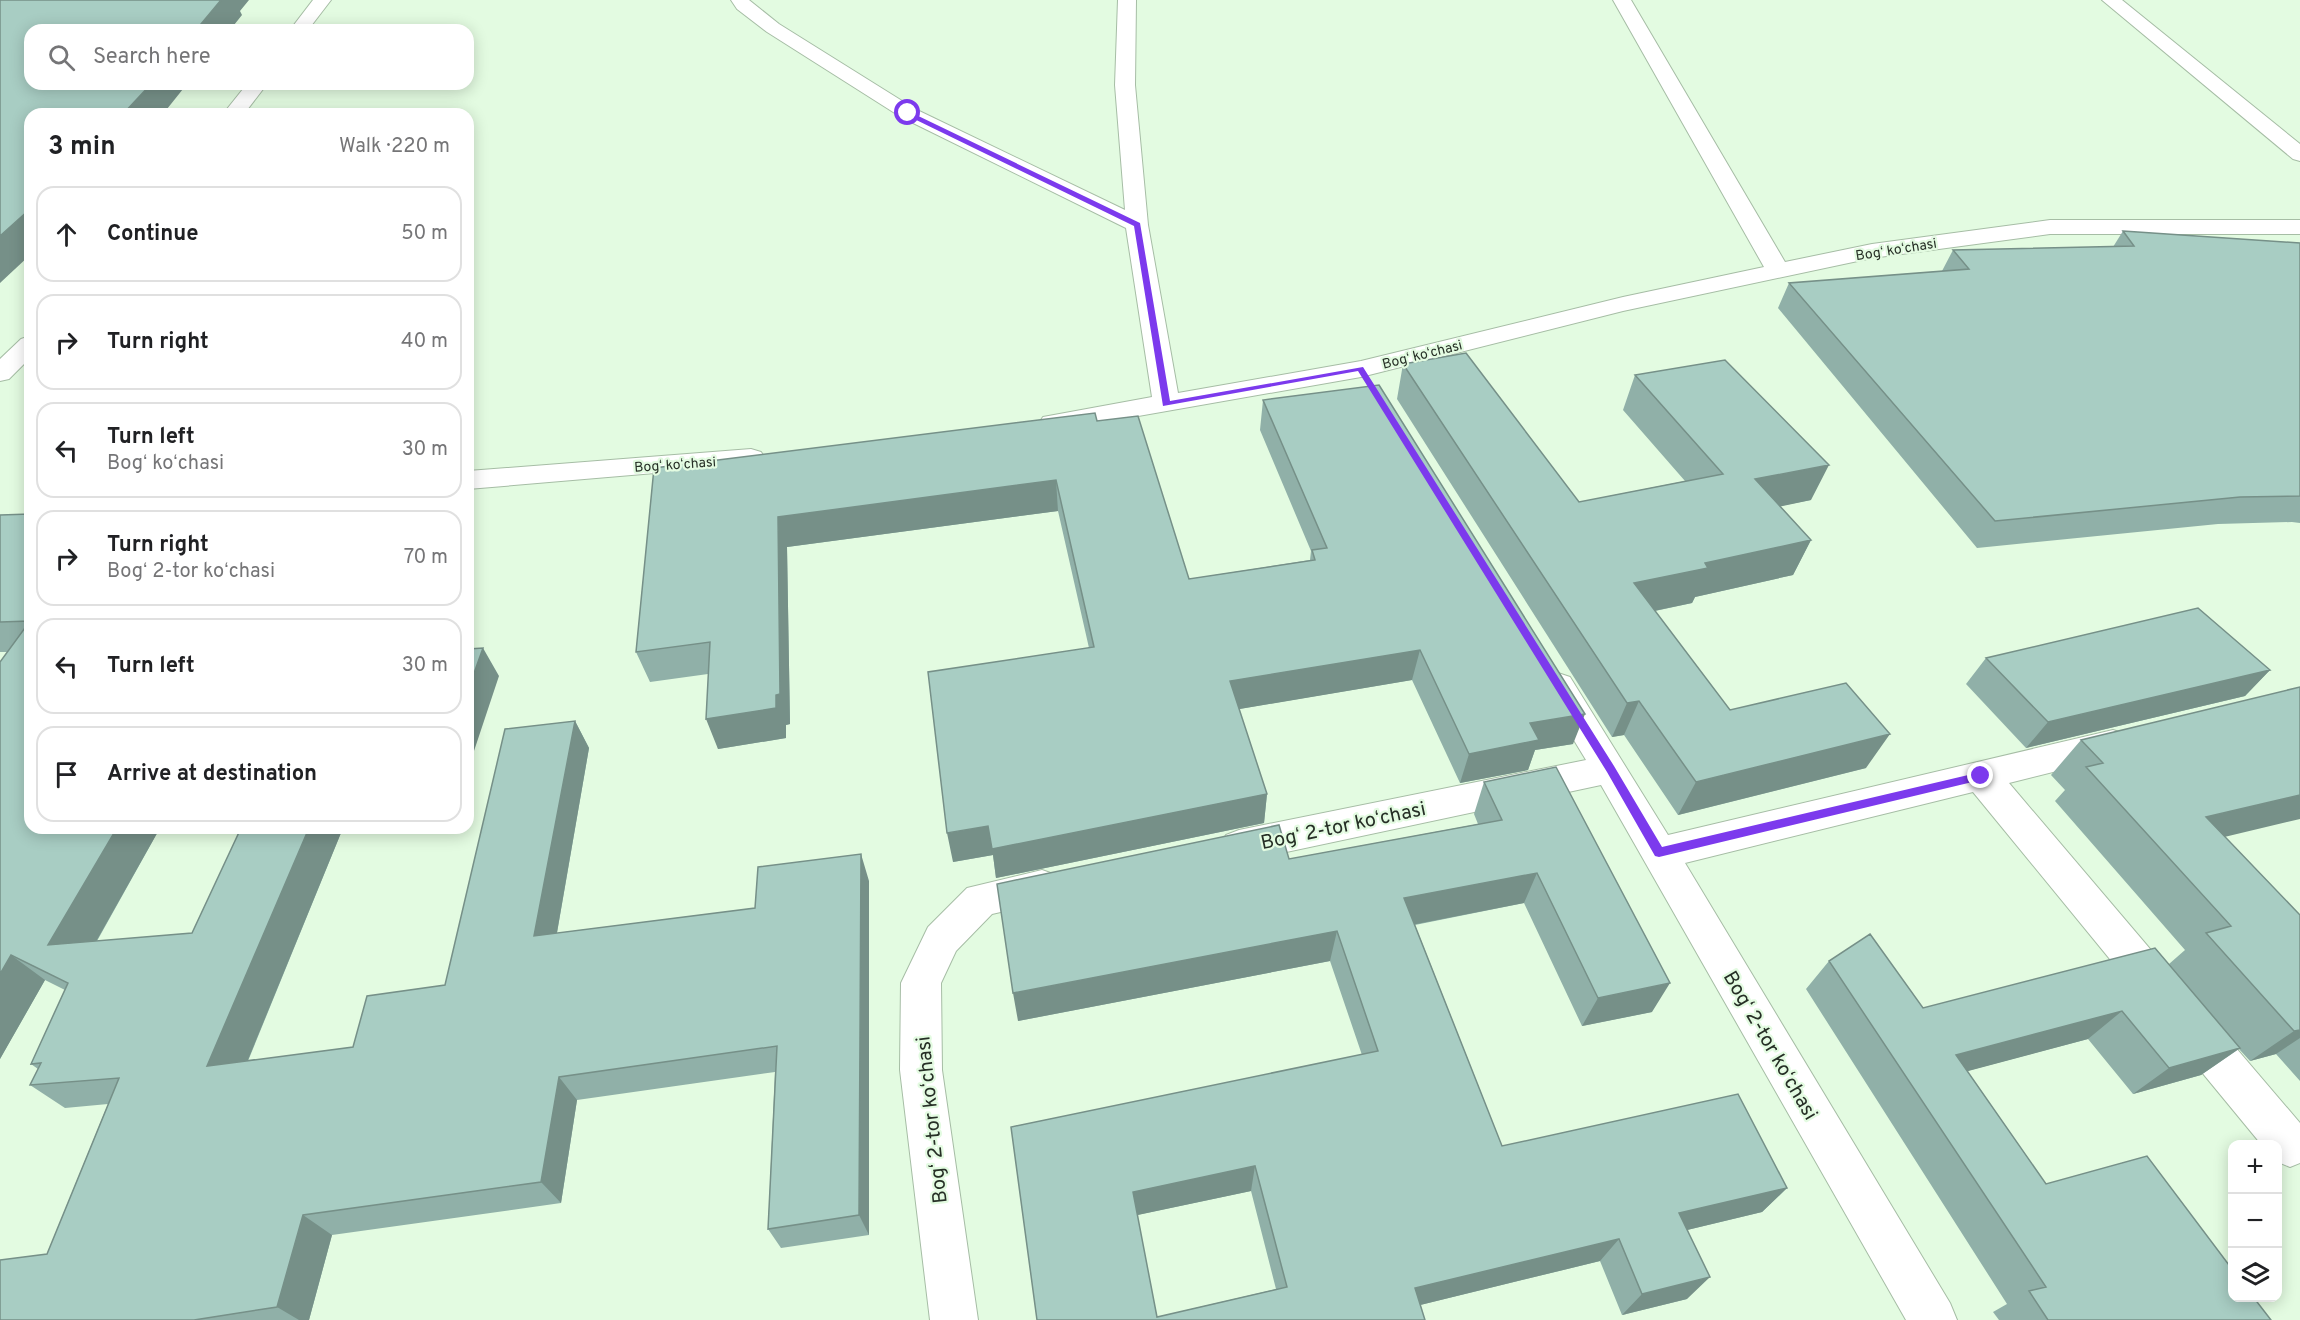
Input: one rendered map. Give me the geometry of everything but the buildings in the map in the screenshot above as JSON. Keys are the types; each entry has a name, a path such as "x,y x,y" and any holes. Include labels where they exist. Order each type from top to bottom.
{"street":[{"path":"304,24 322,0"},
{"path":"740,0 743,5 773,28 908,113 1137,225"},
{"path":"1127,0 1125,85 1137,225 1166,404"},
{"path":"1622,0 1778,271"},
{"path":"2111,0 2300,155"},
{"path":"238,108 252,90"},
{"name":"Bogʻ koʻchasi","path":"1030,427 1166,404 1370,384 1623,304 1872,251 2050,227 2300,227"},
{"path":"0,374 24,350"},
{"name":"Bogʻ koʻchasi","path":"474,480 776,456"},
{"name":"Bogʻ 2-tor koʻchasi","path":"1542,659 1610,769 1933,1320"},
{"path":"1659,853 2143,737"},
{"name":"Bogʻ 2-tor koʻchasi","path":"1202,854 1610,769"},
{"path":"1981,776 2290,1145"},
{"name":"Bogʻ 2-tor koʻchasi","path":"954,1320 921,1070 921,982 942,939 981,900 1074,881"}],"route":[{"path":"908,113 1137,225 1166,404 1360,369 1610,769 1659,853 1981,776"}]}
